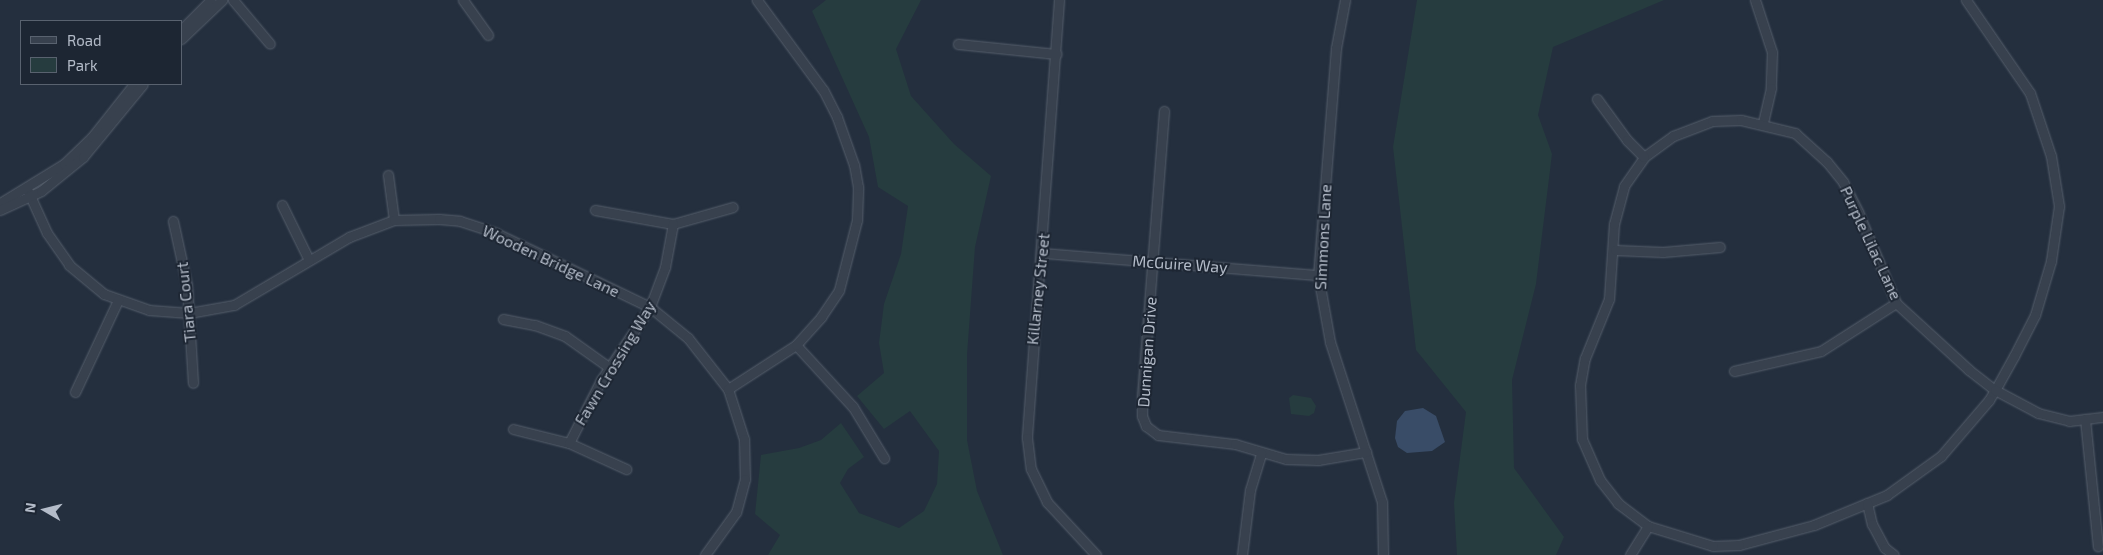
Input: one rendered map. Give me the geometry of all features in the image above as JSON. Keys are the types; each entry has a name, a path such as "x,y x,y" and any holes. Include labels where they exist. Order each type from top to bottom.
{"street":[{"path":"182,29 211,0"},
{"path":"182,38 222,0"},
{"path":"232,0 270,44"},
{"path":"463,0 488,35"},
{"path":"728,389 796,345 839,290 856,228 858,186 848,145 823,90 757,0"},
{"name":"Killarney Street","path":"1059,0 1043,254 1027,410 1028,453 1031,470 1047,502 1096,555"},
{"name":"Simmons Lane","path":"1345,0 1336,48 1318,275 1330,342 1382,502 1383,555"},
{"path":"1755,0 1772,52 1771,88 1764,123"},
{"path":"1630,555 1648,526 1713,546 1739,545 1814,525 1887,494 1941,456 1995,390 2035,315 2051,261 2059,206 2051,156 2030,93 1966,0"},
{"path":"958,44 1056,54"},
{"path":"0,202 29,193 78,151 133,85"},
{"path":"0,210 83,157 142,85"},
{"path":"1597,99 1627,140 1644,157"},
{"name":"Dunnigan Drive","path":"1164,111 1154,262 1142,398 1142,416 1146,426 1158,435 1235,444 1260,454 1318,460 1366,452"},
{"name":"Purple Lilac Lane","path":"1648,526 1618,503 1600,480 1582,439 1580,385 1585,358 1609,298 1615,250 1617,206 1624,186 1644,157 1658,145 1690,127 1712,121 1764,123 1795,133 1827,162 1843,182 1896,303 1995,390 2038,412 2069,421 2103,417"},
{"path":"388,175 394,220"},
{"name":"Wooden Bridge Lane","path":"29,193 47,233 69,265 85,280 118,300 149,310 189,314 234,305 349,237 394,220 439,219 472,224 650,307 688,338 728,389 744,438 745,479 731,522 705,555"},
{"path":"282,205 309,260"},
{"path":"595,210 673,224 733,207"},
{"name":"Tiara Court","path":"173,221 185,273 193,383"},
{"name":"Fawn Crossing Way","path":"569,443 591,397 650,307 665,267 673,224"},
{"path":"1615,250 1663,252 1720,247"},
{"name":"McGuire Way","path":"1043,254 1318,275"},
{"path":"75,392 118,300"},
{"path":"1734,371 1821,351 1896,303"},
{"path":"503,319 535,325 564,336 610,368"},
{"path":"796,345 853,407 884,458"},
{"path":"2085,419 2098,546"},
{"path":"513,429 569,443 626,469"},
{"path":"1242,555 1250,490 1260,454"},
{"path":"1867,503 1872,524 1885,548 1894,555"}],"green space":[{"path":"826,0 921,0 896,49 911,96 954,144 991,176 975,247 967,355 967,440 977,491 1003,555 768,555 780,535 755,514 761,455 799,448 821,440 841,423 864,457 848,469 840,483 859,513 899,528 924,511 937,484 939,451 910,411 884,429 857,396 884,373 879,343 884,304 901,254 908,206 878,187 869,137 812,11"},
{"path":"1417,0 1664,0 1553,47 1538,115 1552,154 1536,284 1512,380 1514,468 1564,537 1556,555 1457,555 1454,503 1466,412 1416,350 1393,147"},
{"path":"1293,395 1311,398 1316,406 1314,413 1309,416 1291,414 1289,398"}],"water":[{"path":"1423,408 1436,416 1445,442 1432,451 1407,453 1398,447 1395,438 1397,421 1405,411"}]}
